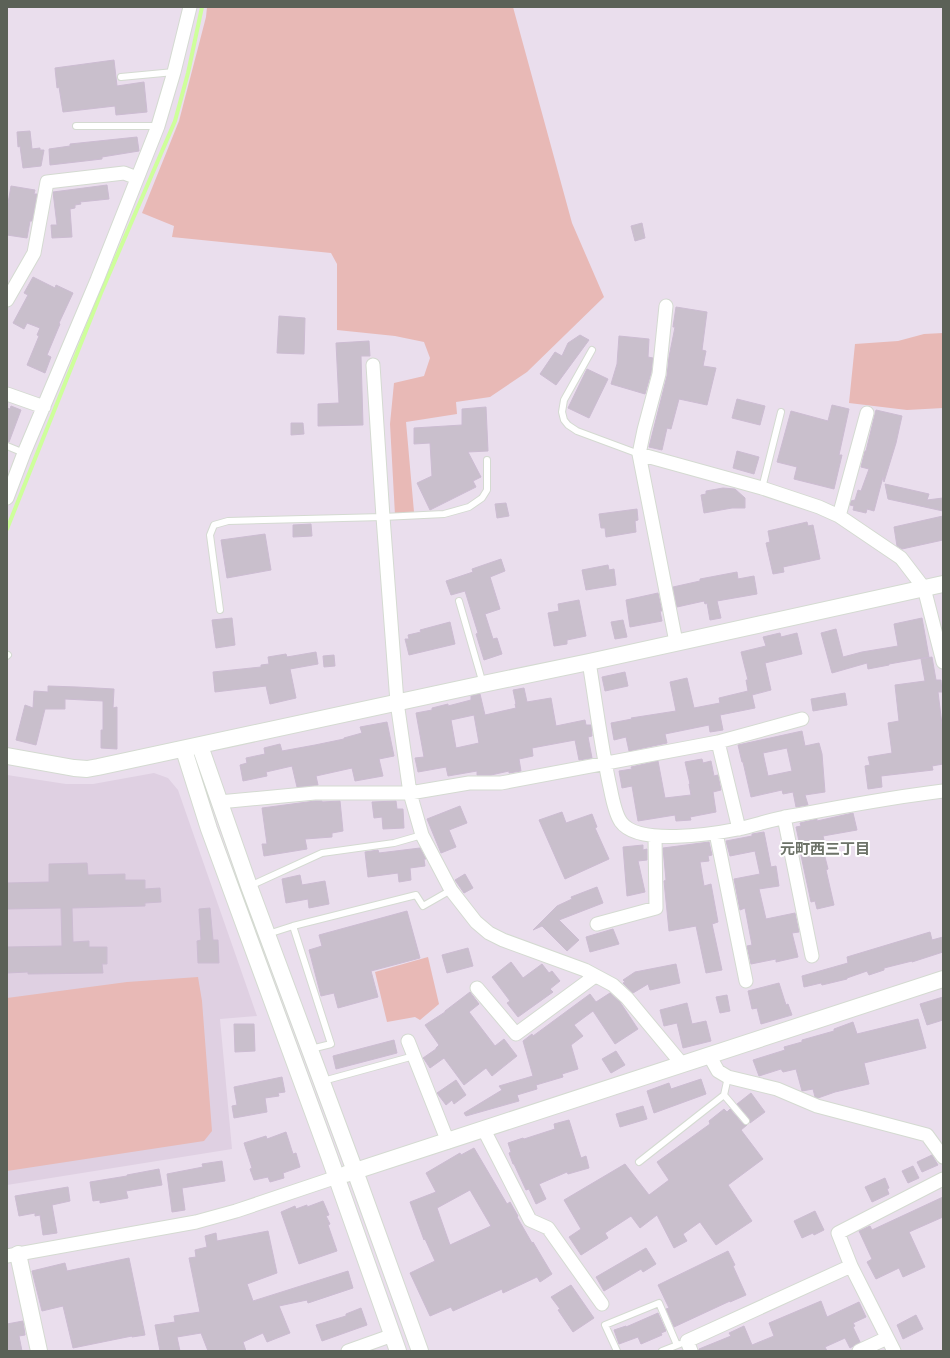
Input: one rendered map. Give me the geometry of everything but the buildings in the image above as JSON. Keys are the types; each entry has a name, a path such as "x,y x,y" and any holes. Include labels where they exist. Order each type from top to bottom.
{"street":[{"path":"7,498 158,126 174,72 190,7"},
{"path":"7,300 34,253 47,182 124,174 137,178"},
{"path":"666,306 660,374 644,430 639,454 676,642"},
{"path":"374,365 383,517 397,702 410,793 422,835 451,890 476,922 489,933 503,940 586,970 613,985 627,998 682,1064"},
{"path":"7,394 44,407"},
{"path":"839,516 867,413"},
{"path":"639,454 762,488 819,507 839,516 901,558 924,588 943,662"},
{"path":"7,756 87,769 184,750 397,702 589,662 943,584"},
{"path":"589,662 605,764 614,804 621,822 629,829 655,836 687,836 716,833 739,829 784,817 911,795 943,791"},
{"path":"219,802 315,793 410,793 469,783 501,783 718,742 802,720"},
{"path":"718,742 739,829"},
{"path":"200,746 249,886 420,1351"},
{"path":"184,750 209,829 398,1351"},
{"path":"784,817 812,956"},
{"path":"716,833 746,980"},
{"path":"597,924 656,908 655,836"},
{"path":"477,988 516,1034 596,976"},
{"path":"39,1351 12,1255 196,1222 236,1211 943,979"},
{"path":"408,1041 448,1142"},
{"path":"709,1055 718,1071 728,1077 777,1089 817,1106 927,1135 943,1157"},
{"path":"484,1130 530,1220 548,1228 602,1304"},
{"path":"894,1351 851,1266 838,1233 943,1179"},
{"path":"685,1346 851,1266"},
{"path":"348,1351 392,1335"},
{"path":"859,1351 887,1338"}],"lane":[{"path":"121,77 174,72"},
{"path":"76,126 158,126"},
{"path":"592,350 564,400 562,412 564,420 568,425 577,431 639,454"},
{"path":"762,488 781,412"},
{"path":"7,446 24,453"},
{"path":"220,610 210,535 214,525 228,521 444,514 470,507 482,498 487,490 487,460"},
{"path":"459,601 483,684"},
{"path":"249,886 322,853 394,843 422,835"},
{"path":"267,935 294,926 416,895 423,906 451,890"},
{"path":"294,926 331,1044 310,1049"},
{"path":"321,1081 414,1056"},
{"path":"639,1162 724,1095 728,1077"},
{"path":"724,1095 746,1121"},
{"path":"617,1351 605,1325 659,1303 685,1346 662,1351"}],"shaded area":[{"path":"207,7 513,7 572,223 604,297 527,372 490,397 456,402 457,414 406,422 414,512 395,515 390,424 394,383 424,376 430,358 424,342 395,336 337,330 337,264 331,253 172,237 174,226 142,213 179,121 206,17"},
{"path":"943,333 943,408 907,410 849,403 855,344 898,341 924,334"},
{"path":"154,773 168,778 178,790 257,1016 220,1019 232,1149 7,1185 7,775 66,784 93,784"},
{"path":"428,957 439,1004 420,1020 415,1017 387,1022 375,972"},
{"path":"198,977 202,1001 212,1131 204,1141 7,1171 7,998 127,982"}],"waterway":[{"path":"7,529 101,293 175,121 188,73 202,7"}],"district":[{"name":"元町西三丁目","path":"825,849"}]}
